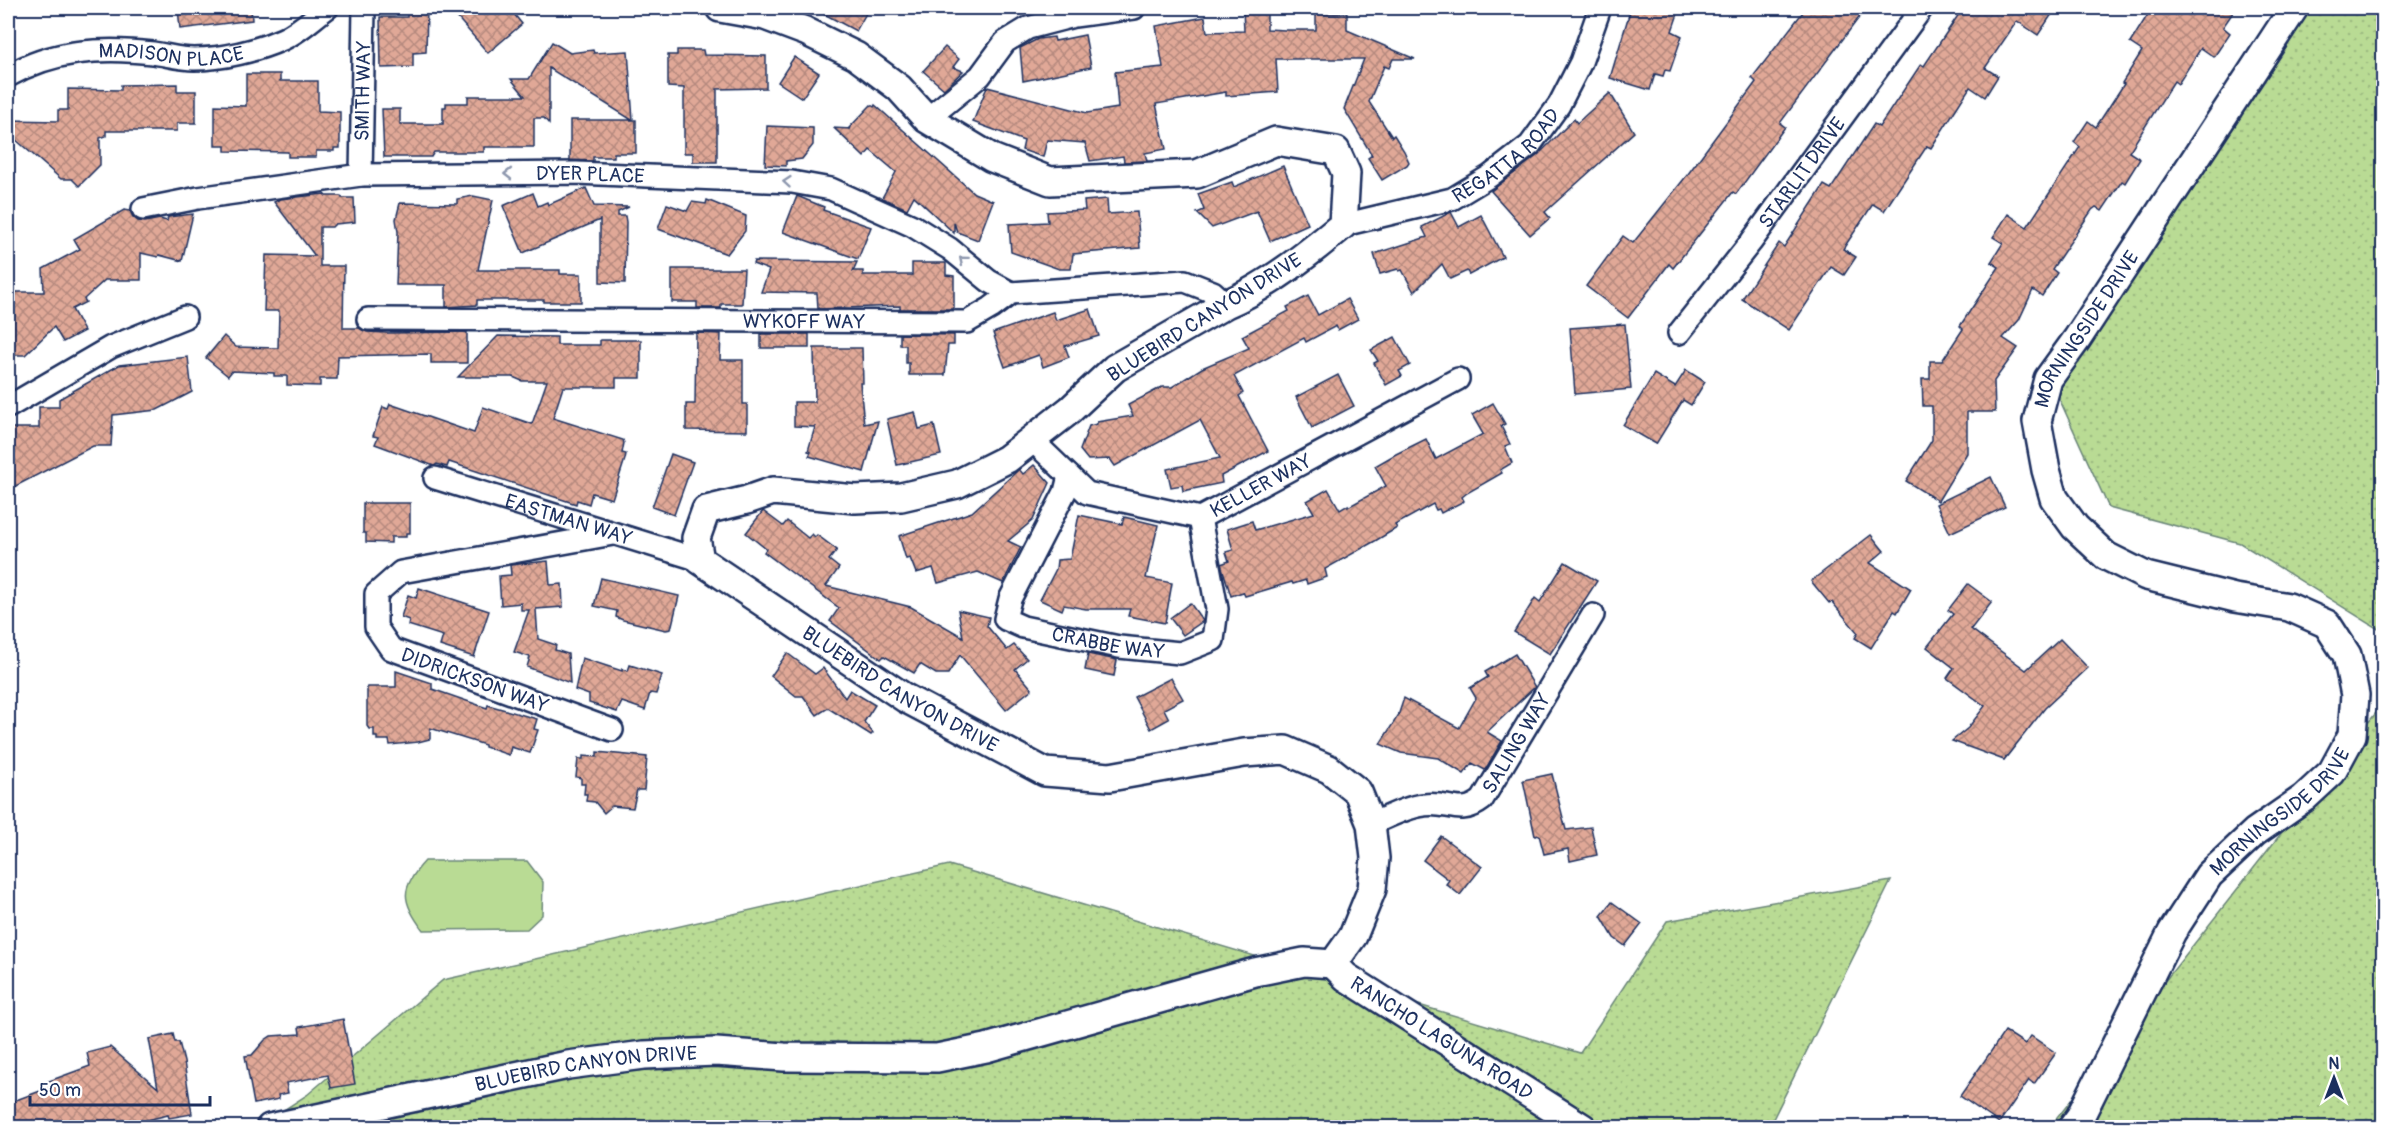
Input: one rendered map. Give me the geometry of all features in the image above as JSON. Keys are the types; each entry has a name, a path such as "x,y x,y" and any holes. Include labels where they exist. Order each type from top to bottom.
{"street":[{"name":"MADISON PLACE","path":"8,76 51,56 82,50 131,51 192,59 229,56 283,39 306,25 327,8"},
{"name":"SMITH WAY","path":"361,175 364,8"},
{"path":"720,8 765,16 795,27 856,56 900,88 927,119 992,158 1050,181 1197,174 1276,141 1336,151 1346,173 1343,225"},
{"path":"927,119 980,76 1005,42 1028,28 1074,16 1134,8"},
{"name":"REGATTA ROAD","path":"1343,225 1452,199 1490,176 1530,145 1559,105 1581,62 1600,8"},
{"name":"STARLIT DRIVE","path":"1679,333 1751,242 1922,8"},
{"name":"MORNINGSIDE DRIVE","path":"2072,1128 2080,1118 2172,932 2209,875 2255,832 2304,798 2332,772 2352,735 2355,695 2347,655 2327,624 2289,607 2235,598 2146,576 2106,556 2074,527 2055,498 2046,470 2037,421 2048,379 2077,339 2294,8"},
{"name":"DYER PLACE","path":"142,209 198,198 361,175 576,173 792,182 831,189 912,226 950,249 989,281 1011,293"},
{"name":"BLUEBIRD CANYON DRIVE","path":"270,1128 568,1065 644,1055 716,1052 784,1057 937,1058 986,1048 1255,972 1304,962 1333,964 1353,936 1372,889 1375,858 1371,824 1358,792 1329,769 1285,750 1244,753 1110,777 1045,772 905,698 700,560 696,538 706,510 773,491 855,499 901,497 957,484 1007,459 1070,410 1115,368 1252,291 1315,249 1343,225"},
{"path":"1011,293 1185,281 1213,292 1226,304"},
{"name":"WYKOFF WAY","path":"368,319 967,322 1011,293"},
{"path":"8,407 111,347 185,317"},
{"name":"KELLER WAY","path":"1032,440 1087,494 1200,518 1458,379"},
{"name":"CRABBE WAY","path":"1069,476 1058,508 1010,599 1005,620 1023,627 1119,646 1180,653 1213,640 1217,609 1200,518"},
{"name":"EASTMAN WAY","path":"435,478 700,560"},
{"name":"DIDRICKSON WAY","path":"612,730 391,649 376,627 376,594 401,572 613,534"},
{"name":"SALING WAY","path":"1371,824 1420,806 1436,804 1459,809 1474,806 1482,800 1593,615"},
{"name":"RANCHO LAGUNA ROAD","path":"1333,964 1346,977 1583,1128"}],"green space":[{"path":"2302,8 2383,8 2383,632 2240,543 2109,508 2053,385"},
{"path":"2383,704 2383,1127 2050,1127"},
{"path":"425,861 527,861 543,882 542,915 527,929 423,930 407,903 406,895 411,879"},
{"path":"949,865 1580,1053 1667,921 1891,881 1769,1127 256,1128 307,1095 443,980"}],"building":[{"path":"178,8 251,8 252,20 180,29"},
{"path":"407,8 427,8 426,52 413,53 413,67 381,68 380,17 407,17"},
{"path":"449,8 509,8 522,24 488,53"},
{"path":"813,8 869,8 856,31"},
{"path":"1243,8 1267,8 1267,29 1285,30 1316,30 1316,14 1347,13 1347,30 1415,59 1393,59 1389,68 1384,66 1369,102 1404,151 1409,162 1407,165 1382,180 1368,158 1372,155 1344,109 1364,59 1276,59 1278,92 1226,96 1226,92 1156,104 1166,149 1145,153 1147,161 1124,162 1123,156 1090,161 1085,143 1047,140 1043,157 1022,150 1024,141 973,122 987,87 1087,113 1118,108 1115,72 1163,67 1156,26 1205,17 1207,32 1244,31"},
{"path":"1631,8 1680,8 1672,31 1682,36 1670,71 1665,70 1663,76 1655,74 1650,90 1610,78"},
{"path":"1806,8 1851,8 1861,15 1780,123 1785,127 1736,194 1733,192 1673,268 1669,264 1628,318 1586,286 1623,236 1633,243 1688,174 1756,82 1752,78"},
{"path":"1963,8 2056,8 2038,35 2017,21 1985,68 1998,76 1985,97 1970,87 1931,148 1927,146 1884,211 1873,204 1843,249 1856,257 1844,275 1831,267 1789,330 1742,299 1779,243 1784,247 1824,185 1831,189 1874,124 1879,127 1921,64 1924,66"},
{"path":"2152,8 2236,8 2223,27 2230,33 2214,57 2201,48 2178,84 2174,81 2129,152 2140,159 2125,183 2122,181 2102,211 2096,207 2092,210 2052,269 2057,273 2042,296 2033,290 2019,320 2003,338 2018,348 1994,381 1995,412 1967,412 1967,453 1938,501 1906,481 1932,440 1932,406 1923,406 1922,379 1930,379 1930,361 1942,361 1963,329 1960,326 1999,267 1991,262 2003,243 1993,237 2008,214 2027,227 2080,147 2074,142 2088,121 2096,127 2124,84 2122,83 2142,51 2130,43"},
{"path":"1085,35 1091,67 1023,81 1020,48 1038,39 1054,37 1055,41"},
{"path":"552,42 570,53 593,50 594,53 628,51 633,120 636,120 636,153 614,153 614,157 593,157 593,161 570,160 570,120 632,120 549,68 549,124 544,118 534,118 534,147 484,147 484,152 434,152 431,157 384,157 382,109 400,109 400,124 443,124 443,107 446,107 446,103 468,103 468,96 525,96 511,79 529,79"},
{"path":"945,47 959,59 953,67 963,71 944,89 923,71"},
{"path":"677,50 703,50 704,55 766,56 766,88 717,89 717,162 693,162 693,153 684,153 684,88 668,87 668,55 677,55"},
{"path":"794,57 819,73 802,98 778,82"},
{"path":"246,74 280,74 280,81 318,81 318,111 340,112 340,148 334,148 334,151 316,151 316,157 288,157 288,152 225,151 225,146 215,146 215,105 246,106"},
{"path":"177,84 177,91 196,91 196,123 177,123 177,131 106,131 106,136 100,138 100,165 79,186 72,179 61,179 8,133 8,120 58,121 58,110 68,110 68,89 121,90 121,85"},
{"path":"1610,93 1634,132 1545,212 1550,218 1530,235 1491,191 1538,155 1574,119 1577,123"},
{"path":"871,105 874,107 875,105 974,193 993,201 978,240 957,232 954,222 954,233 914,196 907,209 882,198 896,172 870,150 864,157 834,128 851,129 849,128"},
{"path":"767,126 813,128 813,145 802,159 786,161 786,166 765,165"},
{"path":"1283,166 1308,224 1270,241 1257,211 1212,228 1197,213 1204,210 1198,194 1232,182 1234,187"},
{"path":"586,188 594,206 629,207 618,212 618,216 625,216 626,222 625,283 600,282 600,220 523,253 503,206 533,193 538,206 547,202 548,205"},
{"path":"324,194 354,198 355,222 320,227 320,266 344,266 343,328 359,328 367,332 387,333 467,332 467,363 431,363 431,354 338,356 337,379 320,379 320,386 287,385 287,376 274,376 274,373 232,371 228,376 206,358 224,336 236,347 278,348 279,311 264,311 266,255 315,256 274,202 280,199"},
{"path":"473,196 493,200 478,270 560,270 560,274 581,274 581,302 477,300 477,305 446,307 446,285 396,285 398,232 396,219 400,203 457,204 457,199"},
{"path":"797,196 824,207 823,210 871,227 858,259 783,232"},
{"path":"1107,199 1108,214 1137,212 1140,248 1073,254 1071,269 1059,269 1011,252 1009,224 1048,222 1047,212 1085,210 1084,201"},
{"path":"707,200 746,216 745,231 727,254 658,229 667,204 687,211 692,202 706,204"},
{"path":"124,210 130,211 138,221 145,222 160,219 167,221 168,217 193,214 182,261 141,253 141,280 105,280 84,299 86,302 72,309 84,331 63,342 54,327 25,355 8,355 8,292 44,292 43,269 80,249 74,239"},
{"path":"1451,212 1459,227 1481,215 1503,257 1469,275 1467,271 1450,279 1442,264 1414,292 1402,270 1380,274 1374,254 1427,237 1422,227"},
{"path":"754,261 857,262 853,271 863,271 863,275 912,275 912,263 946,263 946,275 954,276 954,309 900,309 900,306 818,309 817,293 761,292 769,270 753,264"},
{"path":"672,269 744,269 742,304 721,304 721,308 697,308 697,302 672,302"},
{"path":"1308,296 1318,315 1347,299 1358,319 1338,330 1336,326 1306,342 1304,338 1234,376 1243,393 1239,396 1268,451 1221,476 1222,483 1183,491 1182,485 1171,487 1167,469 1220,458 1200,420 1115,466 1110,459 1088,460 1080,450 1089,426 1097,422 1133,416 1128,405 1162,387 1172,387 1202,368 1249,348 1242,336 1289,311 1287,307"},
{"path":"1090,309 1099,336 1065,346 1069,357 1043,367 1039,355 1005,367 993,333 1053,312 1056,320"},
{"path":"1625,324 1631,389 1575,394 1570,328"},
{"path":"696,333 721,334 720,360 743,360 743,404 747,404 747,431 686,430 686,404 695,404"},
{"path":"761,334 809,334 809,348 761,348"},
{"path":"900,334 954,335 954,345 948,345 945,375 909,375 906,345 900,345"},
{"path":"498,336 557,337 557,345 600,345 600,340 641,340 641,378 616,378 616,387 563,387 553,418 623,440 622,453 626,454 612,499 592,493 589,504 577,500 576,504 449,462 447,467 437,464 434,466 375,444 378,437 373,436 383,407 388,409 390,404 474,433 483,407 532,424 547,381 522,381 513,377 458,377"},
{"path":"1395,337 1410,365 1399,371 1402,376 1386,385 1374,363 1378,361 1371,350"},
{"path":"814,348 862,348 863,383 860,383 864,424 878,421 864,472 809,456 811,452 808,451 815,427 794,426 794,402 815,402"},
{"path":"188,357 192,392 157,410 113,415 111,446 93,446 8,490 8,428 39,428 39,407 59,407 59,399 119,365"},
{"path":"1686,370 1705,382 1691,405 1683,400 1656,444 1623,425 1654,374 1675,387"},
{"path":"1338,375 1354,406 1312,428 1296,397"},
{"path":"1493,403 1505,424 1501,426 1510,444 1505,446 1512,463 1500,470 1502,473 1467,493 1462,497 1464,501 1441,513 1433,504 1395,525 1397,528 1325,569 1327,577 1307,584 1306,580 1293,584 1292,582 1245,596 1243,592 1231,596 1221,564 1229,561 1226,552 1233,550 1227,529 1252,521 1255,530 1314,513 1307,501 1328,489 1340,510 1348,505 1348,507 1386,486 1375,466 1396,454 1426,439 1436,459 1483,434 1472,415"},
{"path":"915,412 919,429 934,425 941,455 897,465 887,419"},
{"path":"671,454 693,462 674,515 652,507"},
{"path":"1034,465 1050,483 1033,520 1008,541 1021,547 1003,583 978,572 938,583 933,568 916,573 910,558 906,559 899,536 972,512 1019,469 1023,474"},
{"path":"1991,477 2005,507 1950,533 1936,504"},
{"path":"363,503 410,503 410,533 406,533 406,537 391,537 391,543 366,542 366,533 363,533"},
{"path":"763,511 783,526 787,521 808,538 812,534 815,537 817,535 837,550 829,560 839,568 826,586 911,607 963,637 958,610 989,617 987,626 1007,650 1014,645 1027,659 1015,669 1032,689 1006,710 960,655 948,674 936,674 920,664 914,673 884,656 881,659 830,621 839,608 764,552 766,549 746,533"},
{"path":"1079,515 1122,524 1124,517 1158,525 1146,578 1172,583 1165,623 1128,616 1130,609 1086,609 1064,605 1062,610 1040,600 1056,569 1057,560 1070,559"},
{"path":"1871,535 1884,551 1870,563 1911,589 1897,613 1894,611 1871,648 1855,638 1858,633 1811,581"},
{"path":"548,561 550,585 562,584 563,607 536,609 538,639 556,645 555,650 568,654 570,683 527,667 530,657 514,652 529,610 521,610 521,603 501,605 499,576 511,575 510,565"},
{"path":"1565,562 1597,581 1550,654 1514,632 1535,598 1540,602"},
{"path":"601,578 679,596 671,629 666,630 623,620 616,617 617,611 594,606"},
{"path":"1968,584 1992,602 1971,629 2026,670 2060,639 2088,668 2045,708 2004,760 1952,741 1968,728 1985,706 1947,678 1954,668 1927,647 1953,614 1948,610"},
{"path":"419,588 489,611 474,657 440,646 443,636 408,625 409,620 401,617 408,595 416,598"},
{"path":"1190,603 1203,621 1183,635 1170,618"},
{"path":"787,653 815,674 823,668 845,698 850,690 875,705 864,722 873,733 871,735 828,708 817,715 803,696 796,696 771,676"},
{"path":"1088,654 1117,660 1114,676 1085,670"},
{"path":"1515,654 1535,687 1487,732 1502,741 1485,770 1472,763 1464,774 1438,758 1401,753 1380,744 1398,716 1404,698 1459,728 1476,698 1470,688 1488,677 1485,672"},
{"path":"582,658 622,671 622,669 628,671 630,665 662,675 656,694 650,693 645,710 622,702 617,712 589,703 589,695 575,690"},
{"path":"396,671 432,683 432,689 487,708 488,705 537,719 534,729 538,730 530,753 511,747 509,755 430,728 430,739 418,742 390,745 389,740 377,740 377,737 374,737 374,729 369,729 367,726 367,687 396,687"},
{"path":"1171,678 1183,699 1164,709 1169,719 1151,729 1134,697"},
{"path":"597,752 647,757 644,790 637,790 633,808 612,806 604,813 595,802 586,801 585,784 581,784 581,778 576,777 578,759 583,759 583,756 597,757"},
{"path":"1552,774 1566,830 1591,827 1597,855 1570,861 1568,849 1544,854 1539,835 1535,836 1523,780"},
{"path":"1441,836 1482,867 1460,895 1446,884 1449,880 1423,860"},
{"path":"1612,902 1642,924 1625,946 1614,938 1601,916"},
{"path":"343,1019 355,1084 331,1088 328,1075 286,1083 288,1093 278,1095 279,1099 254,1104 245,1056 252,1055 271,1036 300,1034 299,1027"},
{"path":"2005,1031 2025,1044 2031,1036 2056,1053 2034,1084 2029,1080 1999,1123 1960,1096"},
{"path":"173,1034 175,1042 179,1042 184,1062 192,1114 169,1118 168,1115 115,1128 112,1128 110,1121 85,1128 8,1128 8,1103 43,1090 41,1084 90,1066 87,1053 110,1047 158,1088 149,1039"}]}
